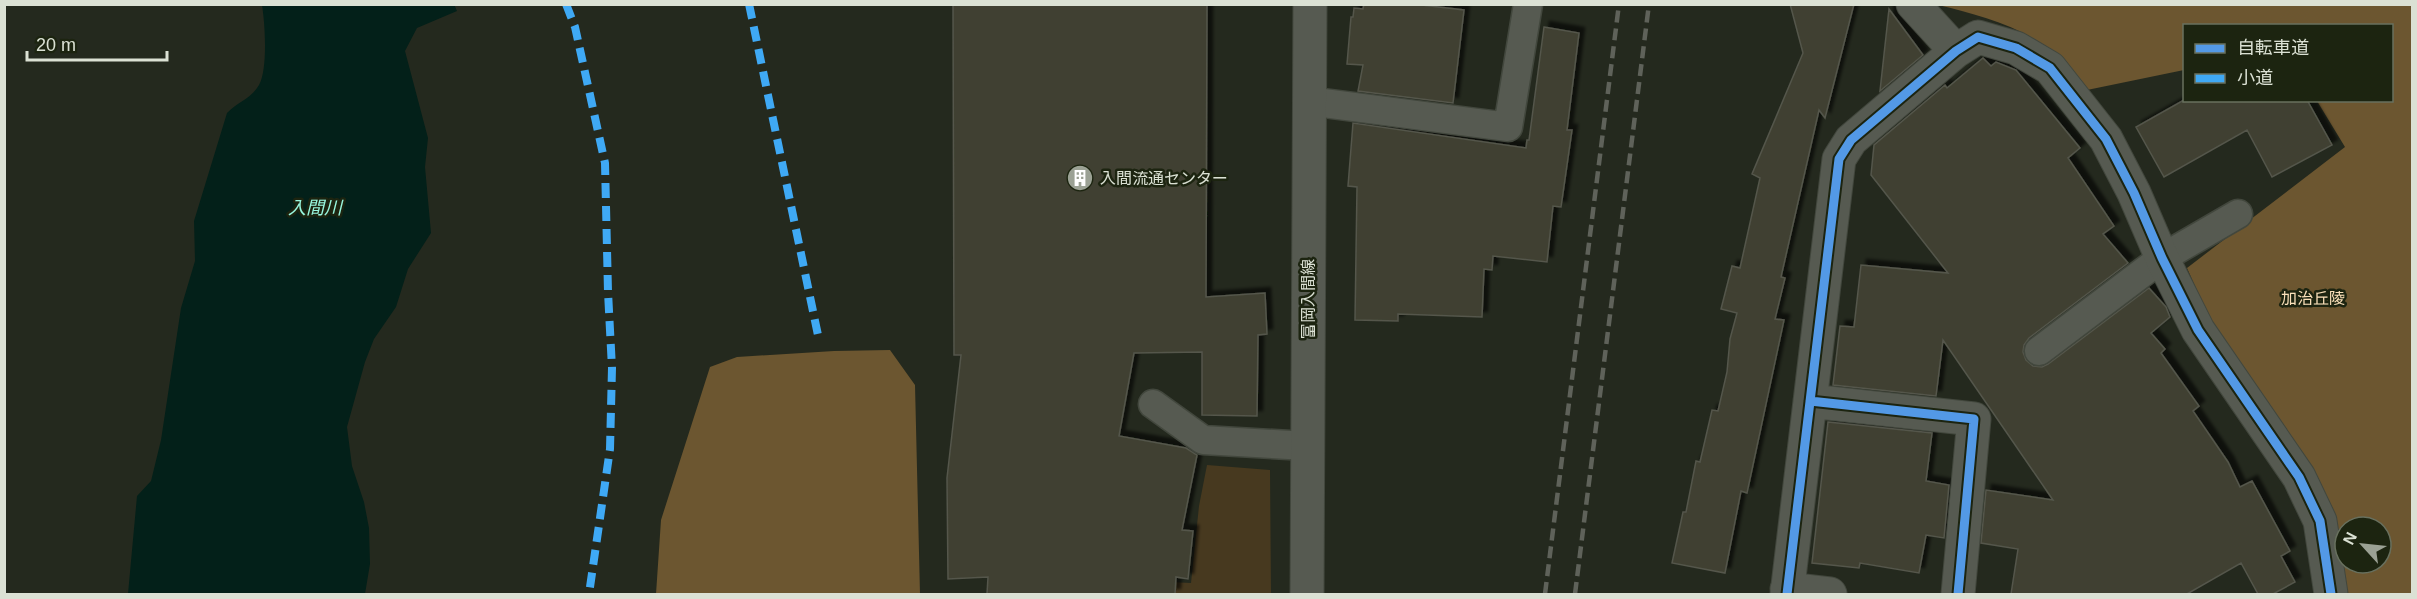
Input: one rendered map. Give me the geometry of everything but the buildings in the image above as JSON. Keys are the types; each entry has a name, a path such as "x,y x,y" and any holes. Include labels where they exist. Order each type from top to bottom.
{"street":[{"name":"富岡入間線","path":"1307,594 1310,4"},
{"path":"1913,4 1956,51"},
{"path":"1830,594 1787,592 1839,159 1851,140 1956,51 1978,37 2016,48 2050,68 2106,140 2134,193 2162,258 2198,330 2299,477 2320,521 2331,594"},
{"path":"1810,400 1974,419 1958,594"}],"lane":[{"path":"1308,101 1508,127 1528,4"},
{"path":"2039,351 2162,258 2238,214"},
{"path":"1153,405 1203,440 1307,446"}],"shaded area":[{"path":"1207,465 1270,470 1271,594 1147,594 1148,581 1191,583 1199,506"}],"green space":[{"name":"加治丘陵","path":"1938,5 2412,5 2412,594 2343,594 2334,575 2393,575 2393,515 2333,515 2333,573 2187,268 2345,147 2318,102 2393,102 2393,24 2183,24 2183,70 2087,90 2053,52 2027,35 1998,22"},
{"path":"890,350 915,385 920,594 656,594 661,520 710,367 737,357"}],"water":[{"name":"入間川","path":"454,4 457,11 417,28 405,51 428,138 425,167 431,233 408,269 396,307 374,339 365,362 347,427 352,466 364,502 369,528 370,564 365,594 128,594 137,496 151,481 161,440 181,308 195,261 194,221 227,113 252,94 262,78 265,46 262,5"}],"railway":[{"path":"1545,594 1619,4"},
{"path":"1575,594 1649,4"}],"marked path":[{"path":"566,4 575,27 605,163 612,368 610,449 589,594"},
{"path":"749,4 819,340"}],"cycle path":[{"path":"1787,594 1839,159 1851,140 1956,51 1978,37 2016,48 2050,68 2106,139 2198,330 2299,477 2320,521 2331,594"},
{"path":"1810,401 1974,419 1958,594"}],"place":[{"name":"入間流通センター","path":"1080,178"}]}
